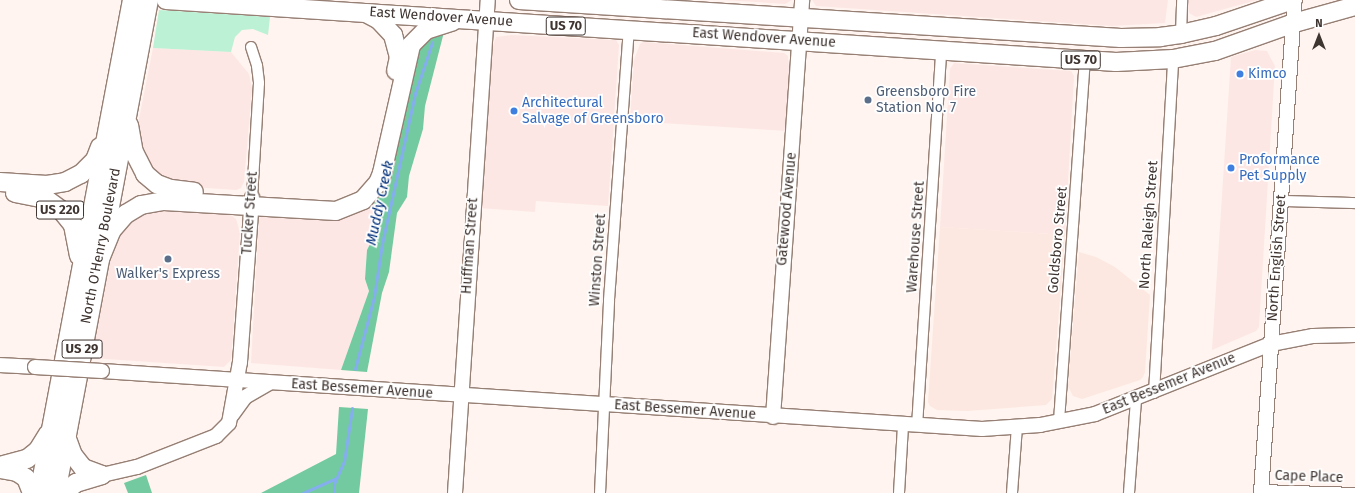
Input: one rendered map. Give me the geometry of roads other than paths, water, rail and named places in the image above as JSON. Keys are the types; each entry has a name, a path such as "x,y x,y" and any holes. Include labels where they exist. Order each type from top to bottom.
{"highway":[{"name":"North O'Henry Boulevard","path":"56,493 58,432 80,268 132,0"},
{"name":"North O'Henry Boulevard","path":"39,493 58,432 98,264 149,0"},
{"name":"East Wendover Avenue","path":"166,0 1132,62 1173,59 1215,51 1294,23 1355,6"},
{"name":"East Wendover Avenue","path":"519,0 1121,38 1160,37 1181,34 1216,26 1294,0"},
{"path":"98,264 111,231 126,214 141,205 164,201 337,201 353,196 370,179 399,58 392,35 379,20 366,12"},
{"path":"130,100 128,129 134,152 145,174 157,184 171,189 251,202 336,211 363,200 378,183 382,174 411,45 426,30 464,18"},
{"path":"0,182 47,184 64,182 82,174 95,160 107,130"},
{"name":"US 220","path":"0,192 46,199 61,210 73,226 80,268"},
{"path":"0,468 27,459 58,432 83,468 102,475"},
{"path":"0,468 17,472 26,478 32,493"},
{"path":"64,493 76,483 102,475"}],"main road":[{"name":"Huffman Street","path":"455,493 488,0"},
{"name":"Gatewood Avenue","path":"773,417 802,0"},
{"name":"North English Street","path":"1261,491 1294,23 1294,0"},
{"name":"Tucker Street","path":"232,415 235,380 240,362 251,202"},
{"name":"East Bessemer Avenue","path":"0,365 982,430 1017,427 1095,414 1154,393 1234,357 1271,344 1313,336 1355,335"},
{"path":"102,475 137,467 216,436 226,428 232,415 245,397 269,383"}],"street":[{"path":"1181,34 1182,0"},
{"name":"Winston Street","path":"600,493 603,404 629,30"},
{"name":"Tucker Street","path":"251,47 257,66 259,83 251,202"},
{"name":"Warehouse Street","path":"899,493 910,426 941,50"},
{"name":"North Raleigh Street","path":"1154,393 1173,59"},
{"name":"Goldsboro Street","path":"1059,421 1085,60"},
{"path":"1282,201 1355,203"},
{"path":"1129,493 1136,400"},
{"path":"1012,493 1017,427"},
{"name":"Cape Place","path":"1261,491 1355,493"}],"waterway":[{"name":"Muddy Creek","path":"355,369 374,297 382,244 415,94 432,43"},
{"name":"Muddy Creek","path":"334,493 334,484 344,462 352,409"},
{"name":"Muddy Creek","path":"303,493 336,478"}],"place":[{"name":"Kimco","path":"1240,74"},
{"name":"Greensboro Fire Station No. 7","path":"868,100"},
{"name":"Architectural Salvage of Greensboro","path":"514,111"},
{"name":"Proformance Pet Supply","path":"1231,168"},
{"name":"Walker's Express","path":"168,259"}]}
